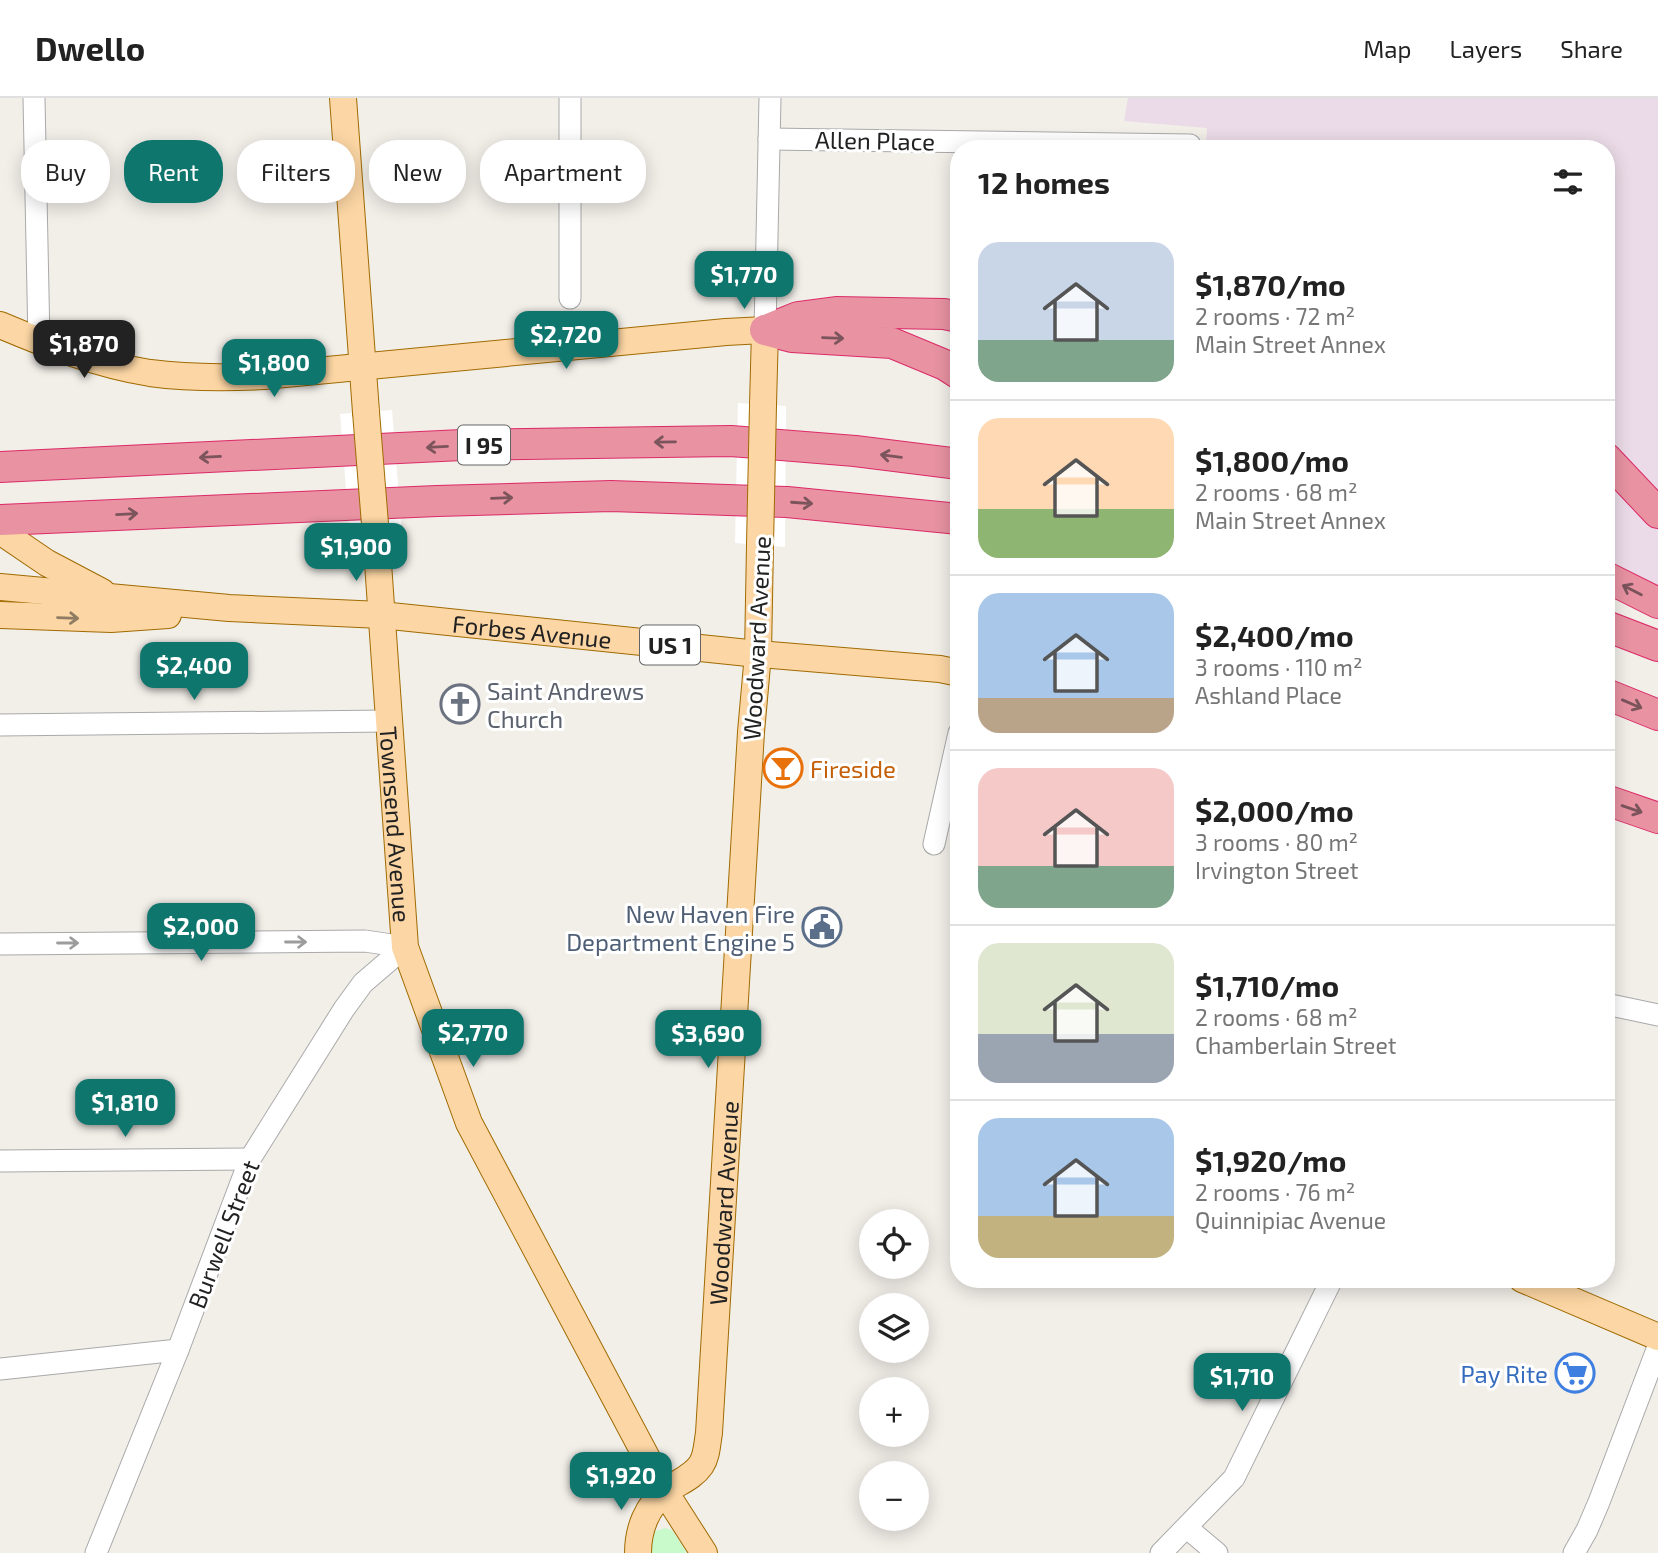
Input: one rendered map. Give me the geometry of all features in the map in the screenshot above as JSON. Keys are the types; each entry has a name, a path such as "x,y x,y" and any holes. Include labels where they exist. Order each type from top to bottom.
{"highway":[{"path":"765,330 798,317 836,312 950,315"},
{"path":"765,330 792,337 892,343 950,368"},
{"name":"I 95","path":"0,467 462,445 731,441 950,463"},
{"path":"1615,468 1658,513"},
{"name":"I 95","path":"0,520 437,500 600,496 787,502 950,518"},
{"path":"1615,582 1658,603"},
{"path":"1615,629 1658,646"},
{"path":"1615,698 1658,715"},
{"path":"1615,803 1658,818"}],"main road":[{"name":"Townsend Avenue","path":"343,98 405,947 469,1123 665,1492 704,1553"},
{"path":"0,325 39,342 148,372 184,376 255,377 765,330"},
{"name":"Woodward Avenue","path":"638,1553 638,1533 645,1516 665,1492 690,1478 702,1464 709,1433 758,654 765,330"},
{"path":"0,532 10,552 6,588"},
{"name":"US 1","path":"0,532 47,563 112,598"},
{"name":"Forbes Avenue","path":"6,588 229,608 381,615 950,671"},
{"name":"Forbes Avenue","path":"0,615 111,619 229,608"},
{"path":"1543,1288 1658,1337"}],"street":[{"path":"34,98 39,342"},
{"path":"570,98 570,298"},
{"name":"Woodward Avenue","path":"765,330 770,98"},
{"name":"Allen Place","path":"769,139 950,142"},
{"path":"0,724 388,721"},
{"path":"934,844 950,773"},
{"path":"0,944 365,941 405,947"},
{"name":"Burwell Street","path":"96,1553 178,1350 250,1159 363,983 405,947"},
{"path":"1615,1006 1658,1015"},
{"path":"0,1161 250,1159"},
{"path":"1161,1553 1234,1478 1328,1288"},
{"path":"1574,1553 1600,1502 1658,1347"},
{"path":"0,1369 178,1350"},
{"path":"1187,1528 1217,1553"}],"shaded area":[{"path":"1128,98 1658,98 1658,603 1615,581 1615,140 1206,140 1207,128 1124,121"}],"green space":[{"path":"665,1528 672,1530 687,1553 647,1553 653,1532"}],"pier":[{"path":"738,403 786,406 785,547 735,543"},
{"path":"392,410 403,548 351,551 340,414"}],"place":[{"name":"Saint Andrews Church","path":"460,704"},
{"name":"Fireside","path":"783,768"},
{"name":"New Haven Fire Department Engine 5","path":"822,927"},
{"name":"Pay Rite","path":"1575,1373"}]}
